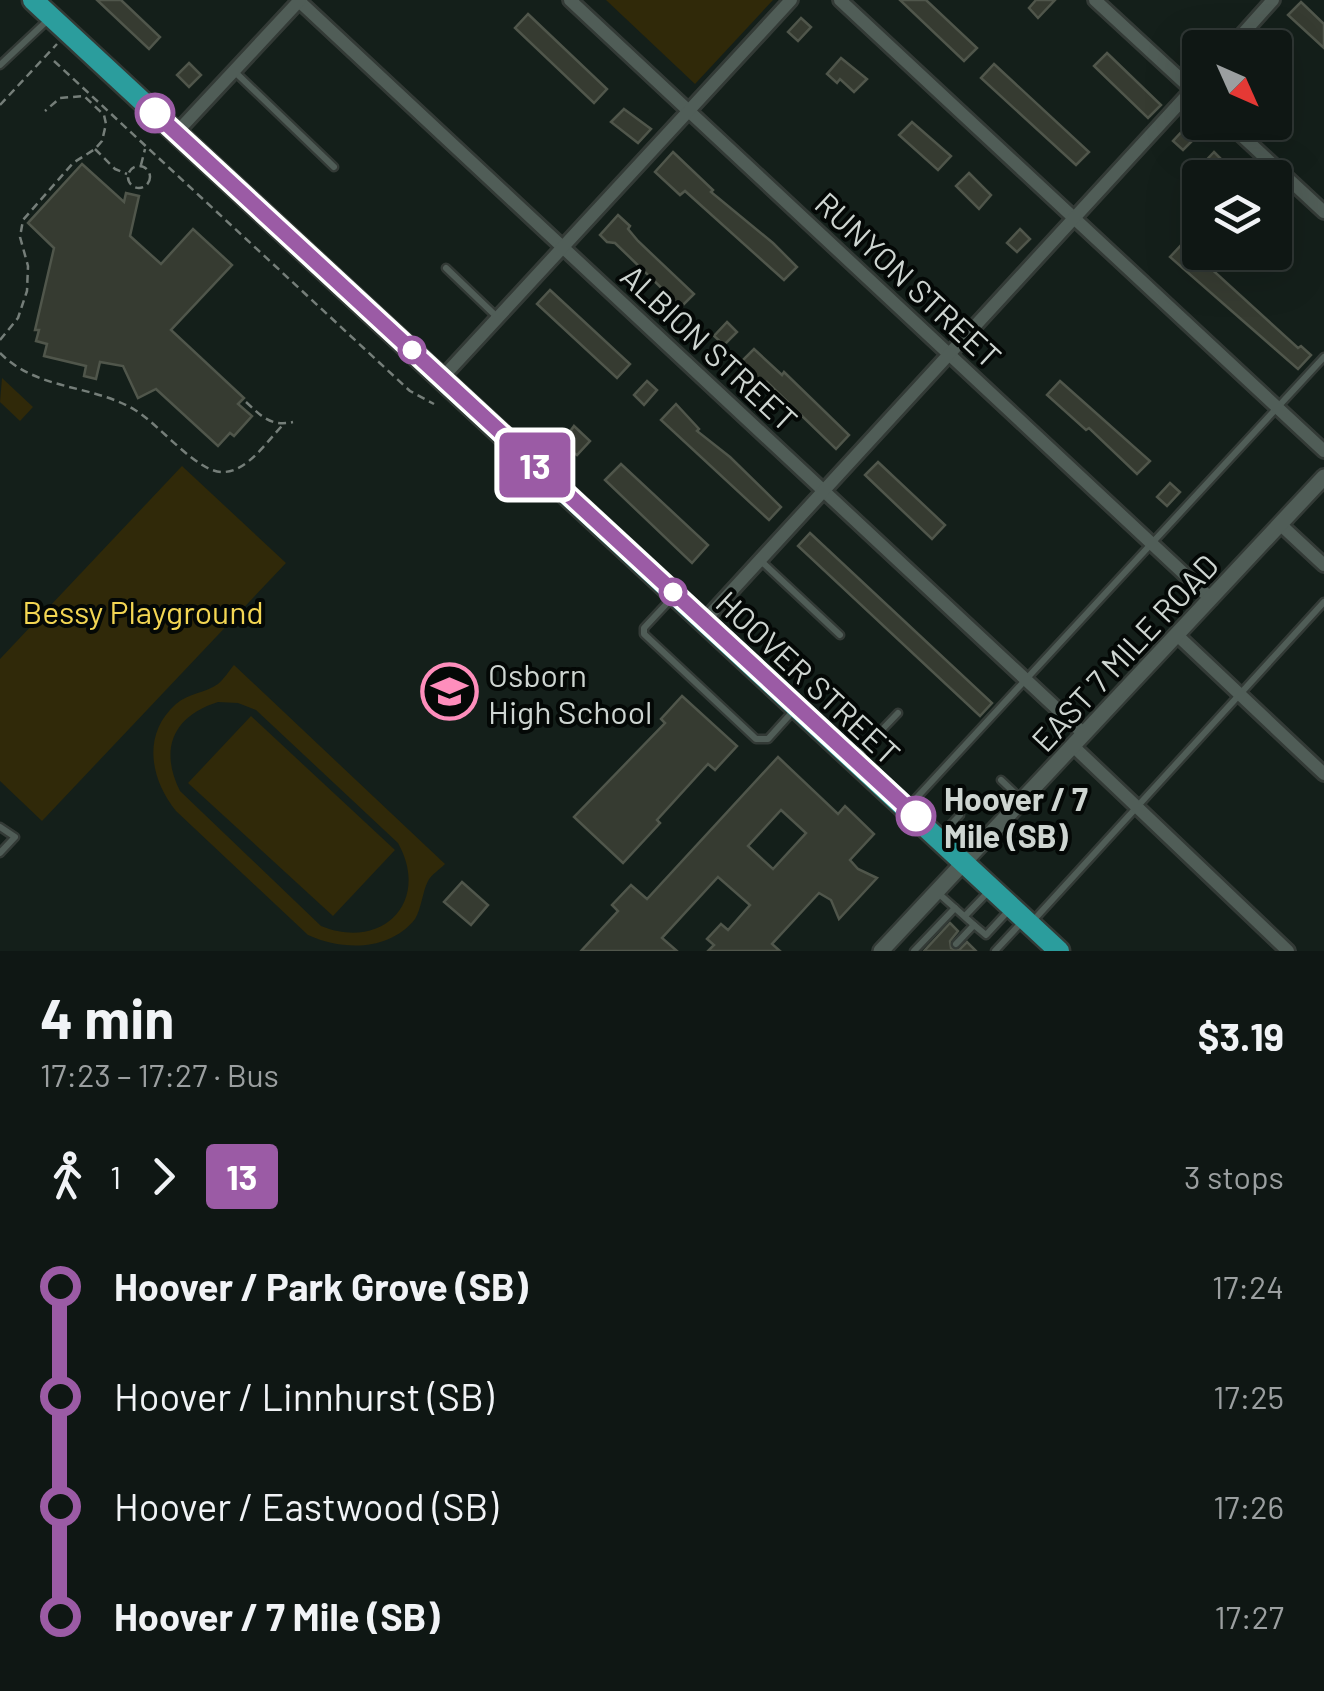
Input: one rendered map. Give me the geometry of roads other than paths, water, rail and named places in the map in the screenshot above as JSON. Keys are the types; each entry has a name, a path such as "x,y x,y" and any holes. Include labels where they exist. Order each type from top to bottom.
{"main road":[{"name":"HOOVER STREET","path":"34,0 1059,951"}],"street":[{"path":"176,132 299,0"},
{"name":"ALBION STREET","path":"299,0 1026,680 1136,806 1288,951"},
{"name":"RUNYON STREET","path":"570,0 1212,599"},
{"path":"442,378 791,0"},
{"path":"840,0 1324,451"},
{"path":"1096,0 1182,76"},
{"path":"1246,30 1273,0"},
{"path":"704,621 1182,105"},
{"path":"1246,140 1324,212"},
{"name":"EAST 7 MILE ROAD","path":"881,951 1324,477"},
{"path":"1280,526 1324,565"},
{"path":"1177,634 1324,774"}],"lane":[{"path":"0,65 52,17"},
{"path":"234,71 334,167"},
{"path":"446,268 498,318"},
{"path":"907,808 1324,357"},
{"path":"760,560 840,635"},
{"path":"676,595 644,628 644,634 756,738 768,739 797,707"},
{"path":"994,951 1022,916 1136,806 1324,602"},
{"path":"854,759 898,713"},
{"path":"1002,780 1022,800"},
{"path":"938,837 960,814"},
{"path":"0,827 15,838 0,853"},
{"path":"965,916 992,887"},
{"path":"936,891 986,936 1022,916"},
{"path":"918,948 955,908"},
{"path":"958,939 974,924"}],"place":[{"name":"Osborn High School","path":"449,692"},
{"name":"Hoover / 7 Mile (SB)","path":"916,816"}],"park label":[{"name":"Bessy Playground","path":"143,611"}]}
